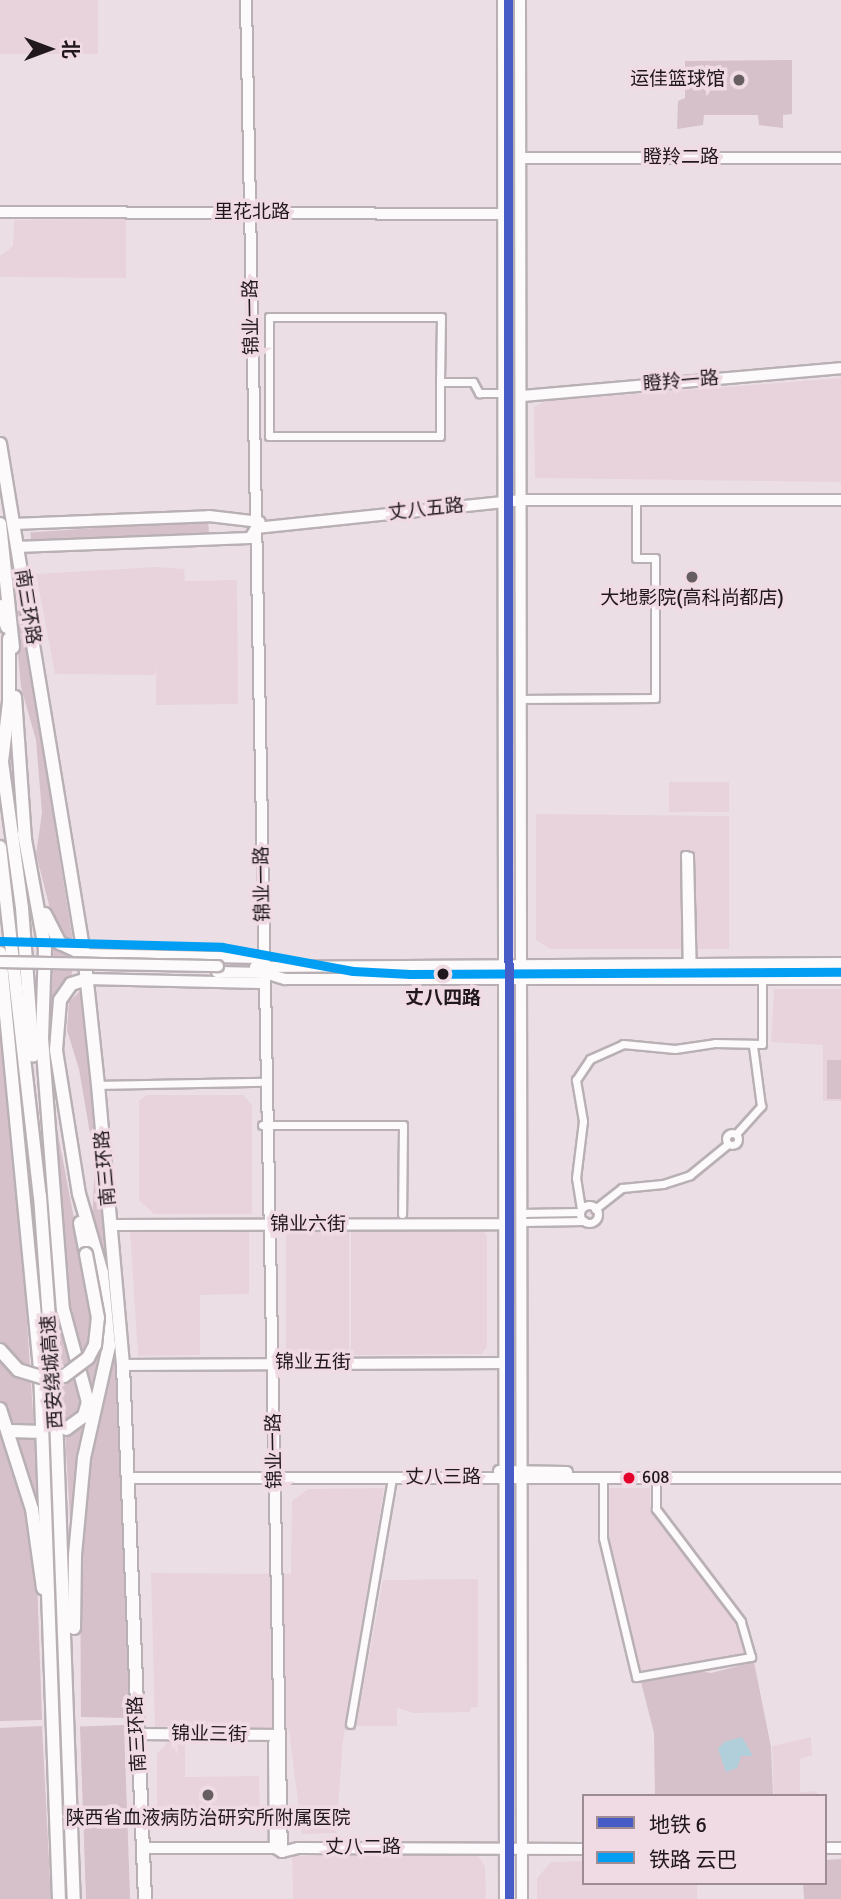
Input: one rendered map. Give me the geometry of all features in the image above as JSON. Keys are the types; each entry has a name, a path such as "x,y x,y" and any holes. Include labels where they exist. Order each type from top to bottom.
{"highway":[{"name":"南三环路","path":"0,444 6,524 17,547 84,954 112,1225 123,1365 145,1899"},
{"path":"6,524 9,702 2,762 30,999 40,1196"},
{"path":"0,606 9,623 24,834 45,948 42,1038 63,1309 88,1402 84,1416 66,1429"},
{"path":"9,639 13,669"},
{"path":"24,834 50,928 70,950 84,954"},
{"name":"西安绕城高速","path":"0,848 40,1196 57,1429 74,1899"},
{"name":"西安绕城高速","path":"0,953 34,1292 53,1681 59,1899"},
{"path":"0,1350 18,1370 48,1379 64,1376 88,1358 95,1345 99,1318 86,1254 56,1050 57,1015 71,984 87,979"},
{"path":"69,1737 78,1513 84,1458 110,1346 102,1273 79,1194"},
{"path":"0,1409 32,1508 53,1681"},
{"path":"5,1430 35,1432"}],"main road":[{"path":"84,954 261,970 285,979 841,979"},
{"path":"0,961 261,970"},
{"path":"87,979 261,970 522,963 841,963"},
{"path":"0,968 218,969"}],"street":[{"name":"锦业一路","path":"240,0 254,523 261,1082 265,1125"},
{"name":"锦业一路","path":"246,0 247,213"},
{"path":"503,0 505,1899"},
{"path":"520,0 522,1899"},
{"name":"瞪羚二路","path":"521,158 841,159"},
{"name":"里花北路","path":"0,212 503,214"},
{"path":"269,317 441,317 440,382 440,436 269,436 269,317"},
{"name":"瞪羚一路","path":"522,396 841,368"},
{"path":"440,382 473,382 479,393 503,393"},
{"name":"丈八五路","path":"6,524 209,516 254,523 522,497 841,494"},
{"name":"丈八五路","path":"522,497 841,500"},
{"path":"522,699 654,698 656,558 635,558 635,500"},
{"path":"209,516 211,539"},
{"path":"17,547 250,538 254,523"},
{"name":"锦业一路","path":"250,538 265,1125 278,1846"},
{"path":"689,979 690,963 689,856 685,855 690,963"},
{"path":"584,1221 576,1178 583,1121 576,1080 590,1059 623,1044 675,1049 715,1043 753,1046 762,1044 762,963"},
{"path":"522,1217 596,1209 622,1188 663,1184 690,1175 729,1144 727,1135 736,1134 761,1106 753,1046"},
{"path":"98,1085 261,1082"},
{"path":"265,1125 403,1125 402,1214"},
{"path":"522,1217 584,1221 596,1219 596,1209"},
{"name":"锦业六街","path":"112,1225 504,1224"},
{"name":"锦业五街","path":"123,1365 503,1363"},
{"name":"丈八三路","path":"128,1475 841,1472"},
{"name":"丈八三路","path":"272,1475 392,1478 504,1475"},
{"name":"丈八三路","path":"521,1475 603,1478 841,1478"},
{"path":"350,1724 392,1478"},
{"path":"603,1478 603,1538 636,1677 751,1657 741,1620 656,1509 656,1478"},
{"name":"锦业三街","path":"138,1734 277,1735"},
{"name":"丈八二路","path":"144,1845 298,1848 582,1842"},
{"name":"丈八二路","path":"522,1845 582,1849"}],"shaded area":[{"path":"0,0 98,0 98,54 0,54"},
{"name":"运佳篮球馆","path":"792,60 792,114 783,115 783,128 759,125 758,115 704,115 703,125 677,129 678,101 685,98 685,61"},
{"path":"126,219 126,278 0,277 0,256 13,246 14,220"},
{"path":"841,378 841,482 535,478 534,407 546,401"},
{"path":"208,520 209,534 31,546 30,532"},
{"path":"156,567 184,569 185,581 237,580 238,704 156,705 156,662 155,675 55,674 36,574"},
{"path":"20,610 73,941 71,945 54,924 36,854 42,813 36,740 21,687 14,612"},
{"path":"669,782 729,782 729,812 669,812"},
{"path":"536,814 729,816 729,949 550,949 536,940"},
{"path":"47,941 74,961 71,978 57,989 52,1002 49,1057"},
{"path":"774,989 841,989 841,1101 823,1101 823,1045 771,1042"},
{"path":"80,991 112,1295 112,1313 92,1398 67,1320 51,1097 81,1256 92,1222 95,1163 79,1069 67,1030 69,1002"},
{"path":"0,1025 23,1260 34,1428 11,1428 0,1400"},
{"path":"827,1060 841,1060 841,1099 827,1099"},
{"path":"146,1095 243,1095 252,1105 252,1214 154,1214 139,1200 139,1101"},
{"path":"482,1229 487,1236 487,1347 482,1354 351,1355 351,1231"},
{"path":"130,1231 249,1231 249,1294 200,1295 200,1355 138,1356"},
{"path":"286,1232 349,1232 349,1355 286,1355"},
{"path":"58,1311 85,1397 82,1413 65,1428"},
{"path":"114,1326 132,1712 126,1718 81,1717 80,1542 88,1463"},
{"path":"89,1418 71,1535 65,1433"},
{"path":"0,1436 23,1494 37,1581 42,1720 0,1721"},
{"path":"35,1436 39,1523 13,1438"},
{"path":"384,1488 343,1741 336,1833 302,1834 289,1729 155,1730 151,1573 291,1574 292,1501 308,1489"},
{"path":"607,1488 650,1488 650,1510 740,1624 748,1656 708,1666 687,1662 642,1674 606,1536"},
{"path":"478,1579 478,1707 470,1708 470,1712 414,1713 397,1708 397,1726 356,1726 383,1580"},
{"path":"754,1662 771,1747 773,1794 655,1794 654,1733 641,1682 686,1669 711,1673"},
{"path":"124,1725 130,1899 86,1899 80,1727"},
{"path":"42,1726 51,1899 0,1899 0,1728"},
{"path":"811,1737 812,1755 800,1759 800,1792 817,1791 817,1794 774,1794 772,1746"},
{"name":"陕西省血液病防治研究所附属医院","path":"168,1742 185,1742 185,1777 259,1776 260,1813 249,1824 166,1824 157,1815 157,1754"},
{"path":"476,1852 485,1867 486,1899 293,1899 292,1856"},
{"path":"841,1859 841,1899 804,1899 803,1885 827,1885 827,1860"},
{"path":"582,1861 582,1885 697,1885 697,1899 537,1899 537,1878 551,1862"}],"water":[{"path":"742,1737 753,1756 741,1756 737,1768 726,1772 718,1749 724,1742"}],"metro line":[{"name":"6","path":"508,0 509,1899"}],"rail line":[{"name":"云巴","path":"0,941 222,947 353,971 410,974 841,972"}],"place":[{"name":"运佳篮球馆","path":"739,80"},
{"name":"大地影院(高科尚都店)","path":"692,577"},
{"name":"丈八四路","path":"443,974"},
{"name":"608","path":"629,1478"},
{"name":"陕西省血液病防治研究所附属医院","path":"208,1795"}]}
